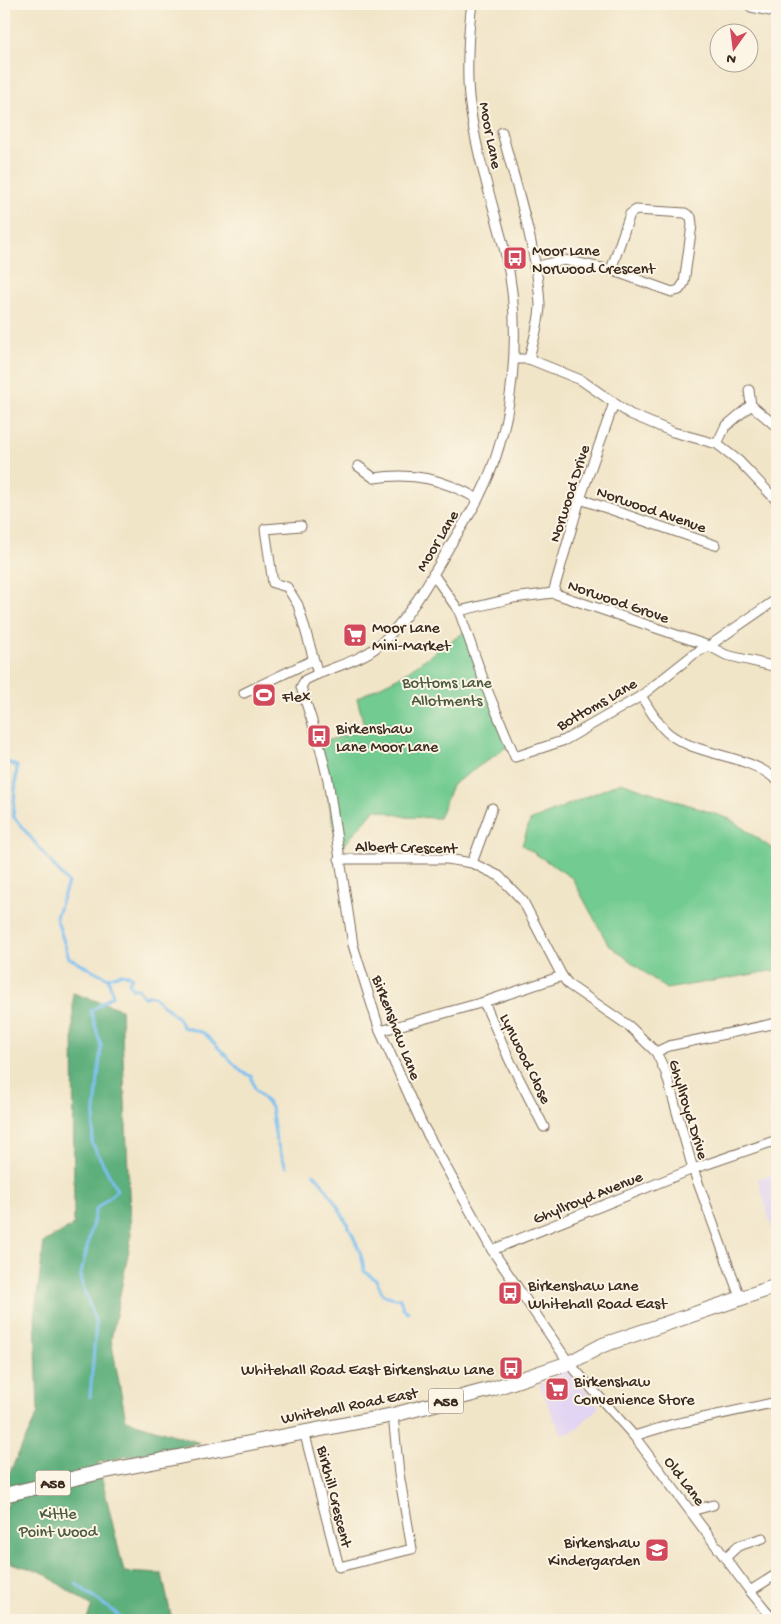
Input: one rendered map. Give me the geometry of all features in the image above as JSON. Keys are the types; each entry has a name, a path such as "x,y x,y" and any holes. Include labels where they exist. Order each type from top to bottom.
{"highway":[{"path":"753,4 777,9"}],"main road":[{"name":"Whitehall Road East","path":"4,1495 101,1472 393,1415 492,1389 569,1363 603,1345 777,1286"}],"street":[{"name":"Moor Lane","path":"318,674 378,646 398,626 433,574 478,499 499,440 514,359 512,299 505,254 480,159 469,104 472,4"},
{"name":"Moor Lane","path":"502,132 531,246 540,304 538,323 529,360"},
{"path":"534,267 564,260 611,270 672,292 679,290 684,283 692,225 691,216 685,213 636,210 630,214 611,270"},
{"path":"514,359 529,360 580,380 630,414 673,432 717,444 739,460 777,501"},
{"path":"749,390 751,405 777,427"},
{"name":"Norwood Drive","path":"553,593 580,499 614,403"},
{"path":"717,444 725,427 751,405"},
{"path":"358,466 374,478 395,475 431,478 478,499"},
{"name":"Norwood Avenue","path":"580,499 715,546"},
{"path":"301,526 265,529 273,583 287,587 298,605 318,674"},
{"name":"Bottoms Lane","path":"433,574 459,611 486,687 515,757 565,740 641,696 694,654 710,646 777,599"},
{"name":"Norwood Grove","path":"459,611 513,598 553,593 710,646 726,655 777,667"},
{"path":"244,693 313,660"},
{"name":"Birkenshaw Lane","path":"318,674 305,680 301,687 319,743 328,780 353,946 380,1031 422,1124 492,1250 569,1363"},
{"path":"641,696 667,732 680,741 742,761 769,773 777,780"},
{"path":"472,863 492,808"},
{"name":"Albert Crescent","path":"339,859 447,859 472,863 498,876 523,901 562,976"},
{"path":"380,1031 484,1002 562,976"},
{"name":"Ghyllroyd Drive","path":"562,976 569,985 629,1026 656,1052 666,1073 693,1169 740,1297"},
{"name":"Lynwood Close","path":"484,1002 510,1061 544,1127"},
{"path":"656,1052 669,1046 777,1023"},
{"name":"Ghyllroyd Avenue","path":"492,1250 693,1169 777,1140"},
{"name":"Old Lane","path":"569,1363 634,1436 750,1591 774,1620"},
{"path":"634,1436 670,1425 777,1402"},
{"name":"Birkhill Crescent","path":"304,1431 339,1567 412,1549 399,1474 393,1415"},
{"path":"691,1511 713,1505"},
{"path":"726,1558 738,1546 762,1538"},
{"path":"750,1591 777,1574"}],"shaded area":[{"path":"777,1173 777,1248 758,1179"},
{"path":"567,1369 599,1407 574,1431 562,1435 539,1385"}],"green space":[{"name":"Bottoms Lane Allotments","path":"466,631 511,744 452,785 439,818 406,817 375,809 338,852 319,743 365,729 357,698 399,677"},
{"path":"621,782 730,819 777,852 777,970 666,989 608,944 572,878 522,845 530,821"},
{"name":"Kittle Point Wood","path":"73,993 121,1009 131,1239 111,1340 126,1420 200,1443 98,1462 124,1572 162,1574 172,1620 86,1620 92,1607 42,1572 4,1561 4,1506 9,1505 4,1484 38,1413 35,1313 44,1242 74,1225"}],"waterway":[{"path":"4,761 17,766 13,816 68,883 56,917 69,958 108,978"},
{"path":"108,978 120,974 129,975 132,978 129,982 133,989 138,989 144,997 152,995 177,1017 183,1027 204,1033 242,1072 251,1076 255,1089 271,1107 276,1140 286,1167"},
{"path":"90,1397 96,1324 80,1278 96,1209 117,1190 92,1143 101,1046 91,1011 113,995 108,978"},
{"path":"314,1174 329,1193 353,1235 363,1261 364,1271 377,1281 383,1295 400,1299 403,1308 408,1312"},
{"path":"76,1584 125,1620"}],"place":[{"name":"Moor Lane Norwood Crescent","path":"515,258"},
{"name":"Moor Lane Mini-Market","path":"355,635"},
{"name":"Flex","path":"264,695"},
{"name":"Birkenshaw Lane Moor Lane","path":"319,736"},
{"name":"Birkenshaw Lane Whitehall Road East","path":"510,1293"},
{"name":"Whitehall Road East Birkenshaw Lane","path":"511,1368"},
{"name":"Birkenshaw Convenience Store","path":"557,1389"},
{"name":"Birkenshaw Kindergarden","path":"657,1550"}]}
